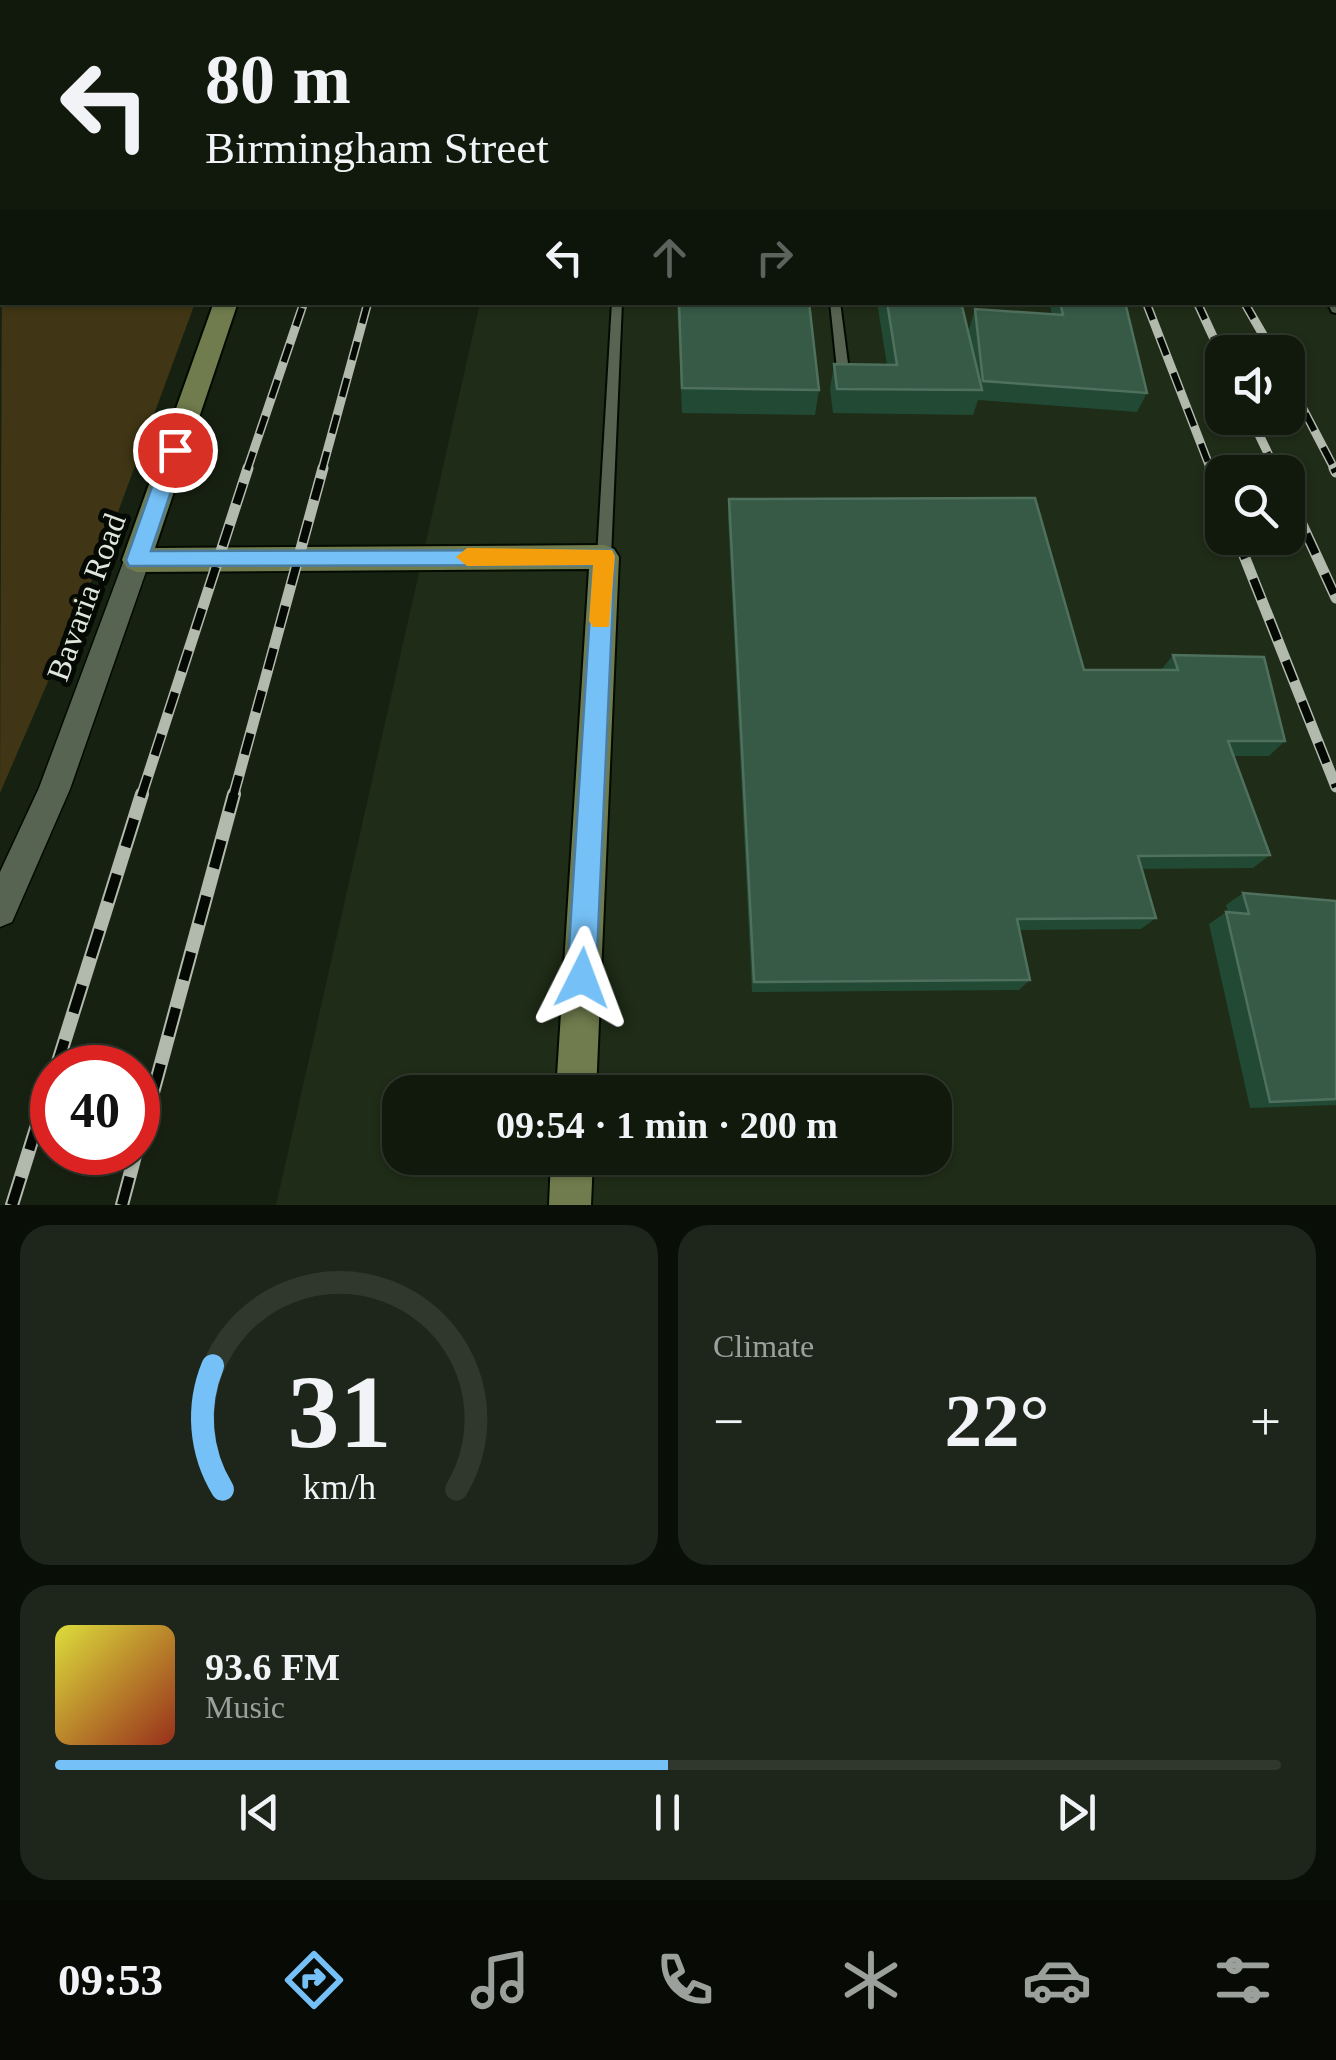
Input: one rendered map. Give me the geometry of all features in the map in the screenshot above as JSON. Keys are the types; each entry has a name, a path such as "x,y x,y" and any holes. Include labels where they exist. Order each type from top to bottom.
{"street":[{"name":"Bavaria Road","path":"0,910 54,789 225,305"},
{"path":"137,560 604,556 577,1075"},
{"path":"570,1205 571,1175"}],"lane":[{"path":"604,556 618,305"},
{"path":"835,305 844,379"}],"shaded area":[{"path":"2,305 194,305 100,561 0,793"},
{"path":"480,305 1336,305 1336,1205 276,1205"}],"building":[{"path":"679,305 809,305 819,390 682,388"},
{"path":"887,305 962,305 982,390 837,389 834,364 897,365"},
{"path":"1061,305 1126,305 1147,393 983,381 975,309 1063,315"},
{"path":"1035,498 1084,670 1178,670 1173,655 1264,657 1285,741 1228,741 1270,855 1138,856 1156,918 1017,919 1030,980 754,982 729,499"},
{"path":"1243,893 1336,901 1336,1099 1270,1102 1226,912 1249,914"}],"railway":[{"path":"247,470 303,305"},
{"path":"322,470 367,305"},
{"path":"1147,305 1205,455"},
{"path":"1198,305 1212,335"},
{"path":"1246,305 1263,335"},
{"path":"1305,413 1335,470"},
{"path":"1259,435 1269,455"},
{"path":"141,797 248,468"},
{"path":"233,797 323,468"},
{"path":"1305,531 1336,598"},
{"path":"1244,555 1336,787"},
{"path":"63,1045 142,794"},
{"path":"160,1067 234,794"},
{"path":"12,1205 30,1147"},
{"path":"122,1205 130,1175"}],"slow traffic":[{"path":"467,557 604,556 601,621"}],"route":[{"path":"175,450 137,560 604,556 582,978"}]}
